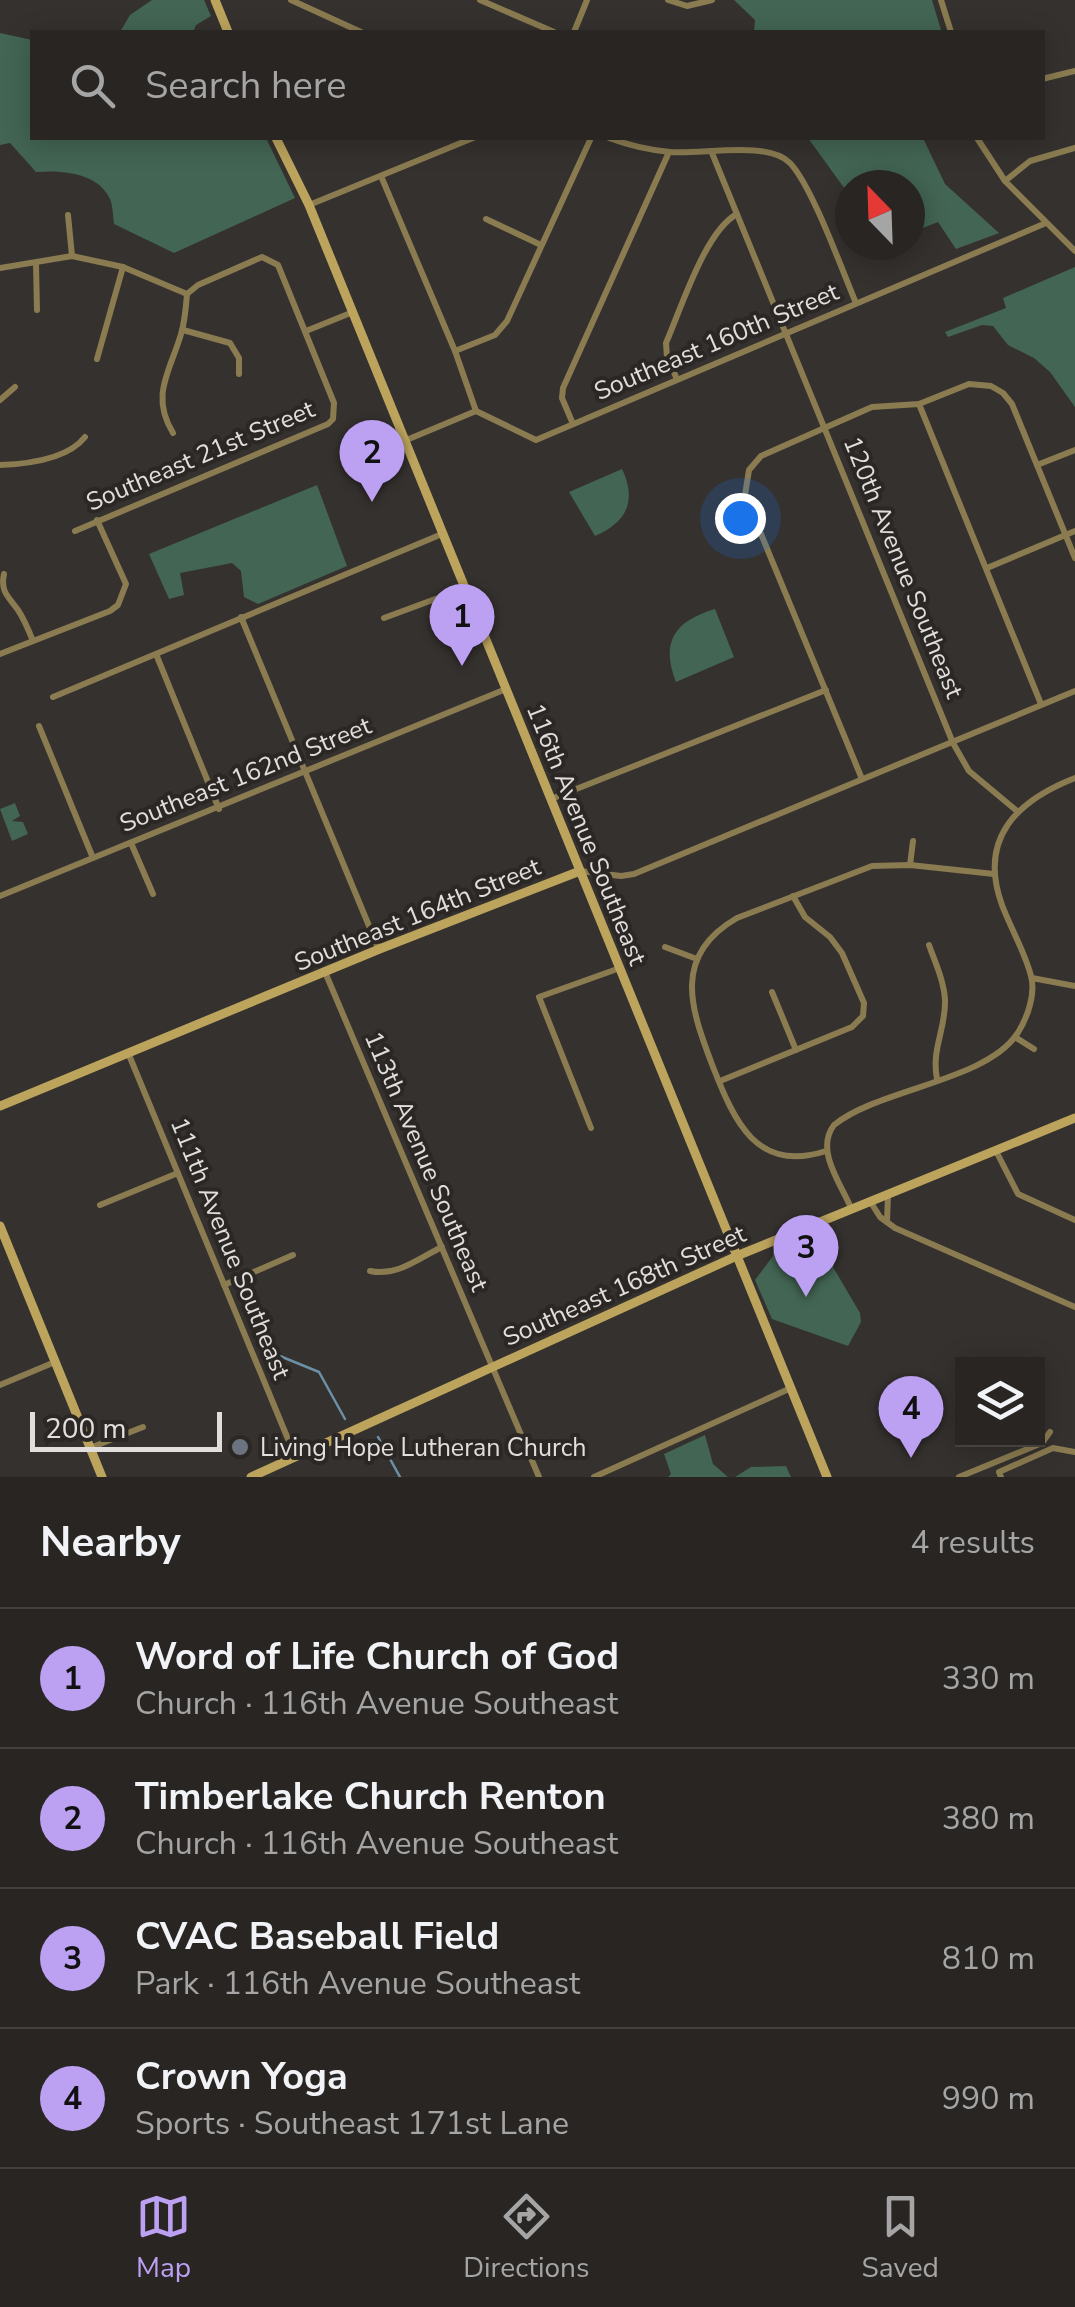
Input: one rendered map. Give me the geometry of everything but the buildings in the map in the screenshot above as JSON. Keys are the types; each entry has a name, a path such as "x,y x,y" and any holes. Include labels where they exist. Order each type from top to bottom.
{"street":[{"path":"215,0 227,30"},
{"path":"291,0 356,30"},
{"path":"480,0 549,30"},
{"path":"575,30 586,0"},
{"path":"668,0 687,6 708,2"},
{"path":"940,0 950,30"},
{"path":"1045,78 1075,72"},
{"name":"116th Avenue Southeast","path":"277,140 309,205 828,1477"},
{"path":"309,205 469,140"},
{"path":"455,351 495,335 502,328 590,140"},
{"path":"615,140 668,152 759,151 782,156 801,178 856,303"},
{"path":"978,140 1005,181 1075,251"},
{"path":"1005,181 1030,161 1075,148"},
{"path":"574,424 562,398 564,388 668,152"},
{"name":"120th Avenue Southeast","path":"712,153 953,743 969,770 1017,811"},
{"path":"381,176 455,351 476,411 404,441"},
{"path":"677,379 667,358 666,343 712,240 726,221 737,214"},
{"path":"68,216 72,256"},
{"path":"486,219 542,245"},
{"name":"Southeast 160th Street","path":"476,411 536,440 1046,223"},
{"path":"0,268 72,256 123,267 188,294"},
{"path":"173,433 162,412 161,398 183,330 188,294 198,285 268,258 278,265 306,331 352,312"},
{"path":"36,264 37,310"},
{"path":"97,359 123,267"},
{"path":"183,330 230,342 239,358 239,374"},
{"name":"Southeast 21st Street","path":"75,531 328,424 335,411 306,331"},
{"path":"862,780 745,495 749,470 770,449 872,407 919,404 977,384 1003,393 1012,404 1075,558"},
{"path":"0,400 15,387"},
{"path":"919,404 1041,704"},
{"path":"0,465 40,461 80,445 85,438"},
{"path":"1036,465 1075,450"},
{"path":"0,654 110,611 124,594 126,584 98,520"},
{"path":"987,568 1075,531"},
{"path":"52,697 442,534"},
{"path":"4,574 6,598 19,611 33,641"},
{"path":"384,618 465,588"},
{"path":"241,616 379,950"},
{"path":"156,654 219,809"},
{"name":"Southeast 162nd Street","path":"0,896 506,689"},
{"path":"550,800 826,690"},
{"name":"Southeast 164th Street","path":"0,1106 580,871 634,874 1075,691"},
{"path":"38,726 94,858"},
{"path":"851,1208 826,1151 827,1136 838,1121 993,1057 1015,1037 1029,1008 1032,978 994,874 1004,832 1017,811 1040,792 1075,778"},
{"path":"910,865 913,841"},
{"path":"131,843 152,894"},
{"path":"826,1151 790,1157 758,1144 736,1121 691,1006 691,980 697,959 709,940 727,924 861,868 910,865 994,874"},
{"path":"719,1081 852,1027 863,1016 864,1003 842,953 830,937 805,917 793,896"},
{"path":"929,945 945,1001 933,1056 937,1080"},
{"path":"665,947 697,959"},
{"path":"592,1128 539,997 620,968"},
{"name":"113th Avenue Southeast","path":"325,972 539,1477"},
{"path":"1032,978 1075,986"},
{"path":"772,992 796,1050"},
{"path":"1015,1037 1034,1050"},
{"name":"111th Avenue Southeast","path":"129,1055 295,1456"},
{"name":"Southeast 168th Street","path":"250,1477 739,1255 1075,1118"},
{"path":"996,1151 1018,1194 1075,1220"},
{"path":"100,1205 178,1172"},
{"path":"887,1223 889,1193"},
{"path":"870,1200 887,1223 1075,1307"},
{"path":"0,1226 102,1477"},
{"path":"370,1271 386,1273 442,1247"},
{"path":"224,1285 293,1255"},
{"path":"0,1385 55,1362"},
{"path":"594,1477 614,1473 790,1388"},
{"path":"90,1448 143,1426"},
{"path":"960,1477 1042,1444 1050,1432"},
{"path":"1000,1475 1053,1448 1075,1452"}],"green space":[{"path":"152,0 204,0 211,16 194,30 121,30 130,15"},
{"path":"734,0 932,0 941,30 754,30 755,20"},
{"path":"0,33 30,40 30,140 267,140 295,198 174,253 114,224 110,199 97,183 67,173 36,172 10,143 0,145"},
{"path":"809,140 924,140 945,184 999,233 956,249 938,222 925,227 925,170 835,170 835,175"},
{"path":"1075,267 1075,407 1050,372 1034,358 1008,345 993,326 982,325 948,337 945,332 1006,308 1003,298"},
{"path":"622,469 629,491 626,509 615,524 595,536 569,492"},
{"path":"317,485 347,566 258,604 244,597 241,571 232,563 180,573 184,595 169,599 149,554"},
{"path":"715,609 734,657 676,682 670,655 674,635 690,620"},
{"path":"15,803 20,816 12,821 23,822 28,834 12,841 0,809"},
{"path":"813,1233 860,1313 861,1322 848,1346 772,1319 755,1280 773,1256 773,1250"},
{"path":"705,1435 713,1464 728,1477 668,1477 671,1474 664,1454"},
{"path":"786,1466 791,1477 735,1477 751,1467"}],"waterway":[{"path":"270,1352 319,1372 345,1419"},
{"path":"378,1437 400,1477"}],"place":[{"name":"Timberlake Church Renton","path":"372,502"},
{"name":"Word of Life Church of God","path":"462,666"},
{"name":"CVAC Baseball Field","path":"806,1297"},
{"name":"Living Hope Lutheran Church","path":"240,1447"},
{"name":"Crown Yoga","path":"911,1458"}]}
